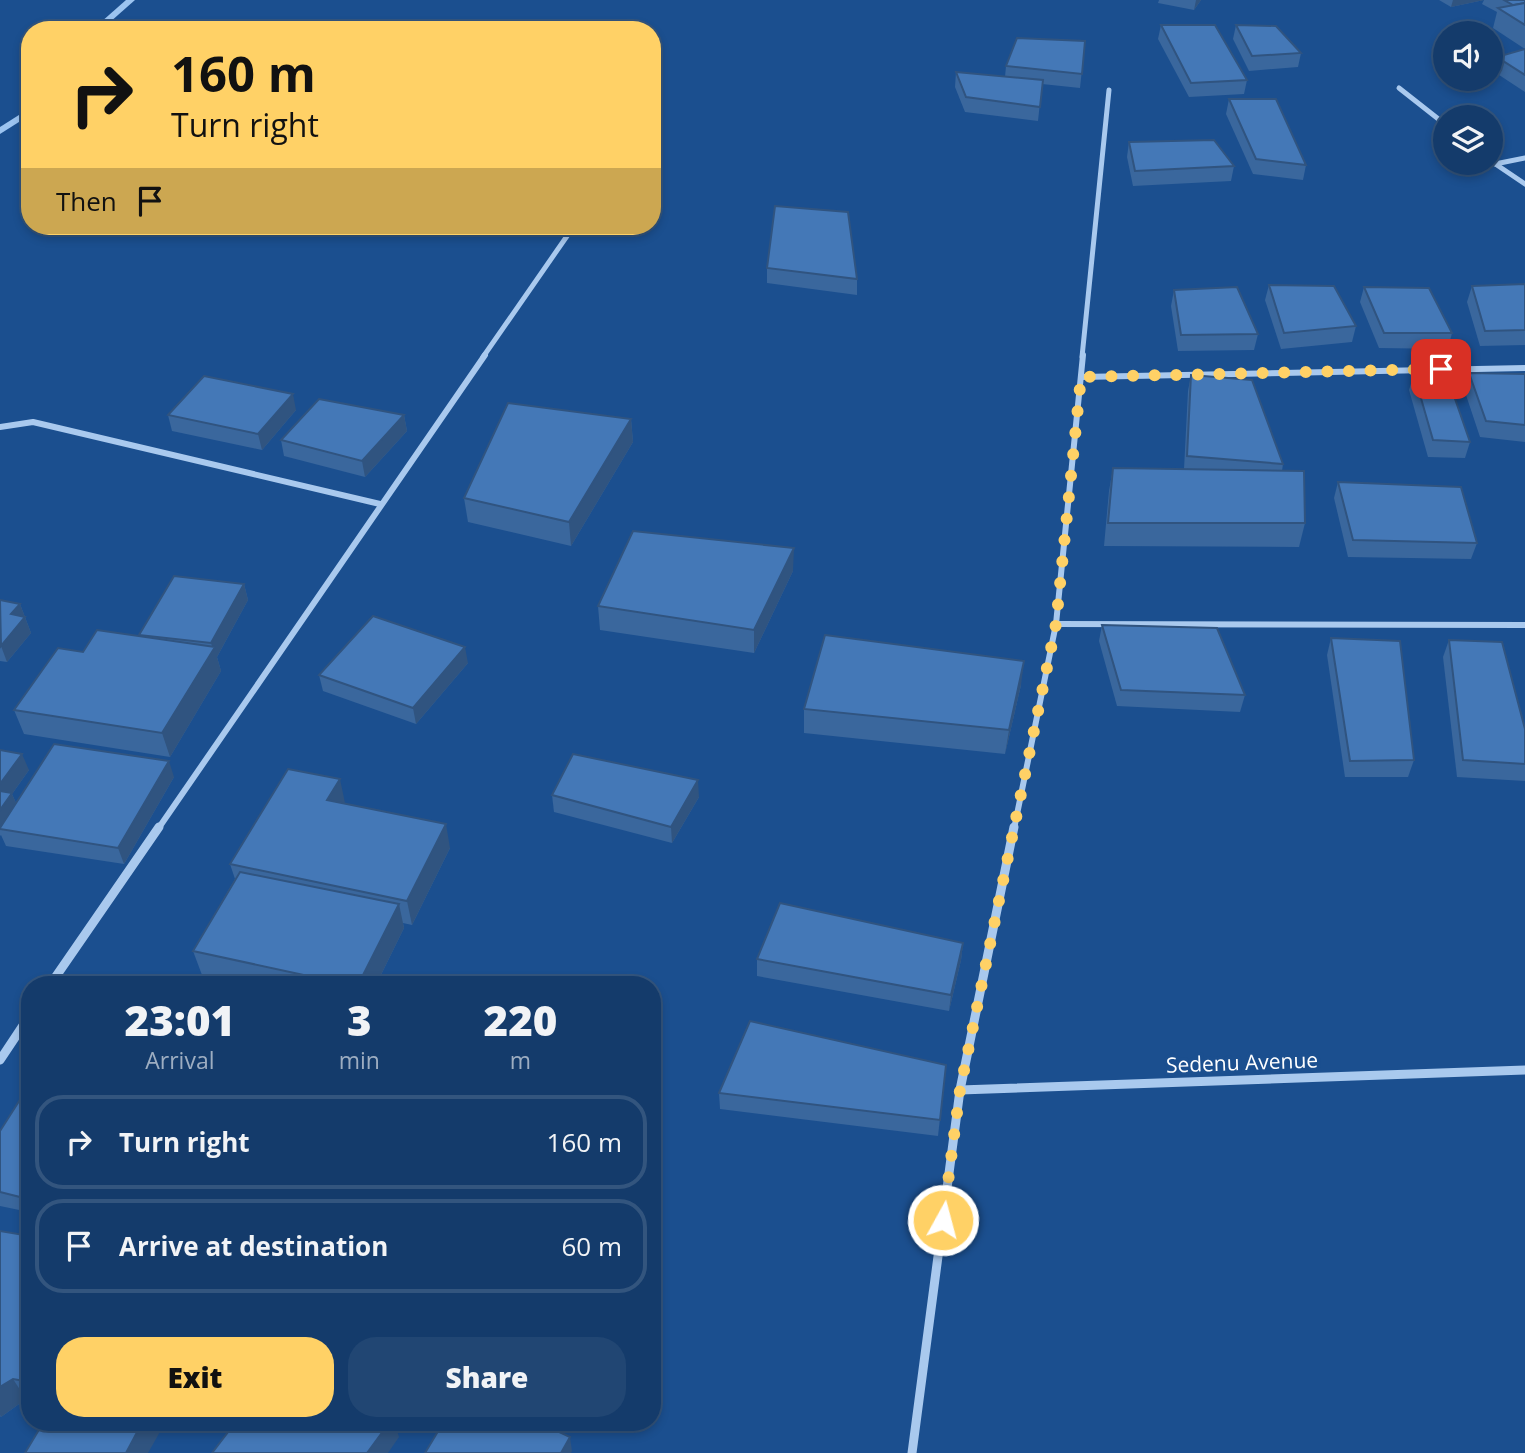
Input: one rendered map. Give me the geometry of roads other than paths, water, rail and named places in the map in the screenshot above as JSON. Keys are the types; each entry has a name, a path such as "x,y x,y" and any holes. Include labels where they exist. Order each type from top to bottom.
{"street":[{"path":"1399,88 1433,115"},
{"path":"912,1453 960,1090 1056,624 1109,90"},
{"path":"1503,161 1525,158"},
{"path":"1503,169 1525,184"},
{"path":"56,976 568,235"},
{"path":"1081,377 1525,368"},
{"path":"0,426 33,422 380,504"},
{"path":"1056,624 1525,625"},
{"path":"0,1060 21,1028"},
{"name":"Sedenu Avenue","path":"960,1090 1525,1070"}],"waterway":[{"path":"106,21 131,0"},
{"path":"0,131 21,117"}]}
